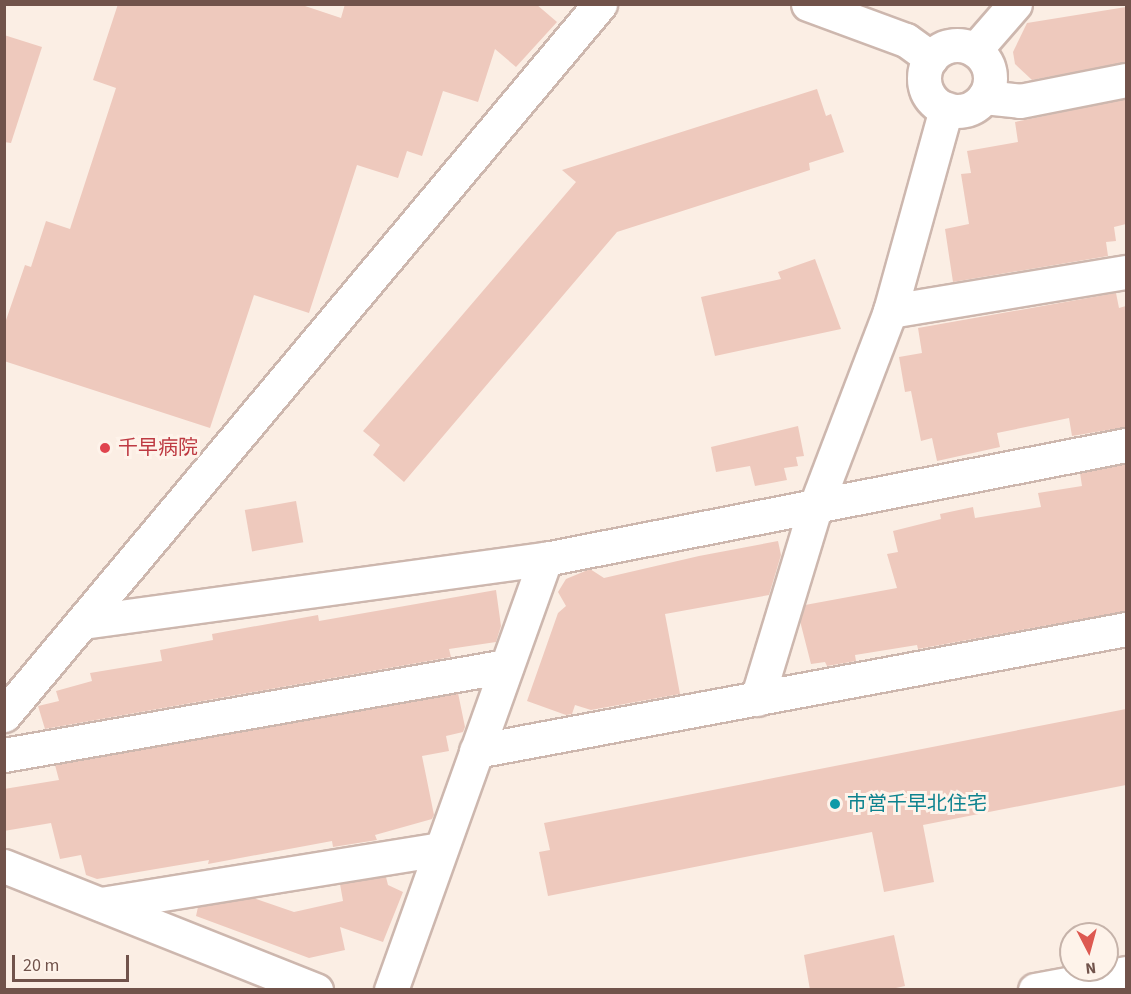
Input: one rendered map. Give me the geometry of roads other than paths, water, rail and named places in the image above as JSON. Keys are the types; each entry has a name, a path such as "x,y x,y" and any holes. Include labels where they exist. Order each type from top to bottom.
{"street":[{"path":"4,716 600,4"},
{"path":"808,4 906,40 931,58"},
{"path":"975,50 1015,4"},
{"path":"956,44 975,50 983,57 991,77 984,97 977,105 967,109 946,109 937,104 925,88 926,67 931,58 947,46 956,44"},
{"path":"984,97 1020,100 1126,80"},
{"path":"757,699 816,506 890,311 946,109"},
{"path":"890,311 1126,272"},
{"path":"83,622 545,559 1126,445"},
{"path":"391,990 545,559"},
{"path":"476,751 1126,629"},
{"path":"4,755 506,666"},
{"path":"100,904 441,849"},
{"path":"4,866 316,990"},
{"path":"1035,990 1126,973"}],"place":[{"name":"千早病院","path":"105,448"},
{"name":"市営千早北住宅","path":"835,804"}]}
